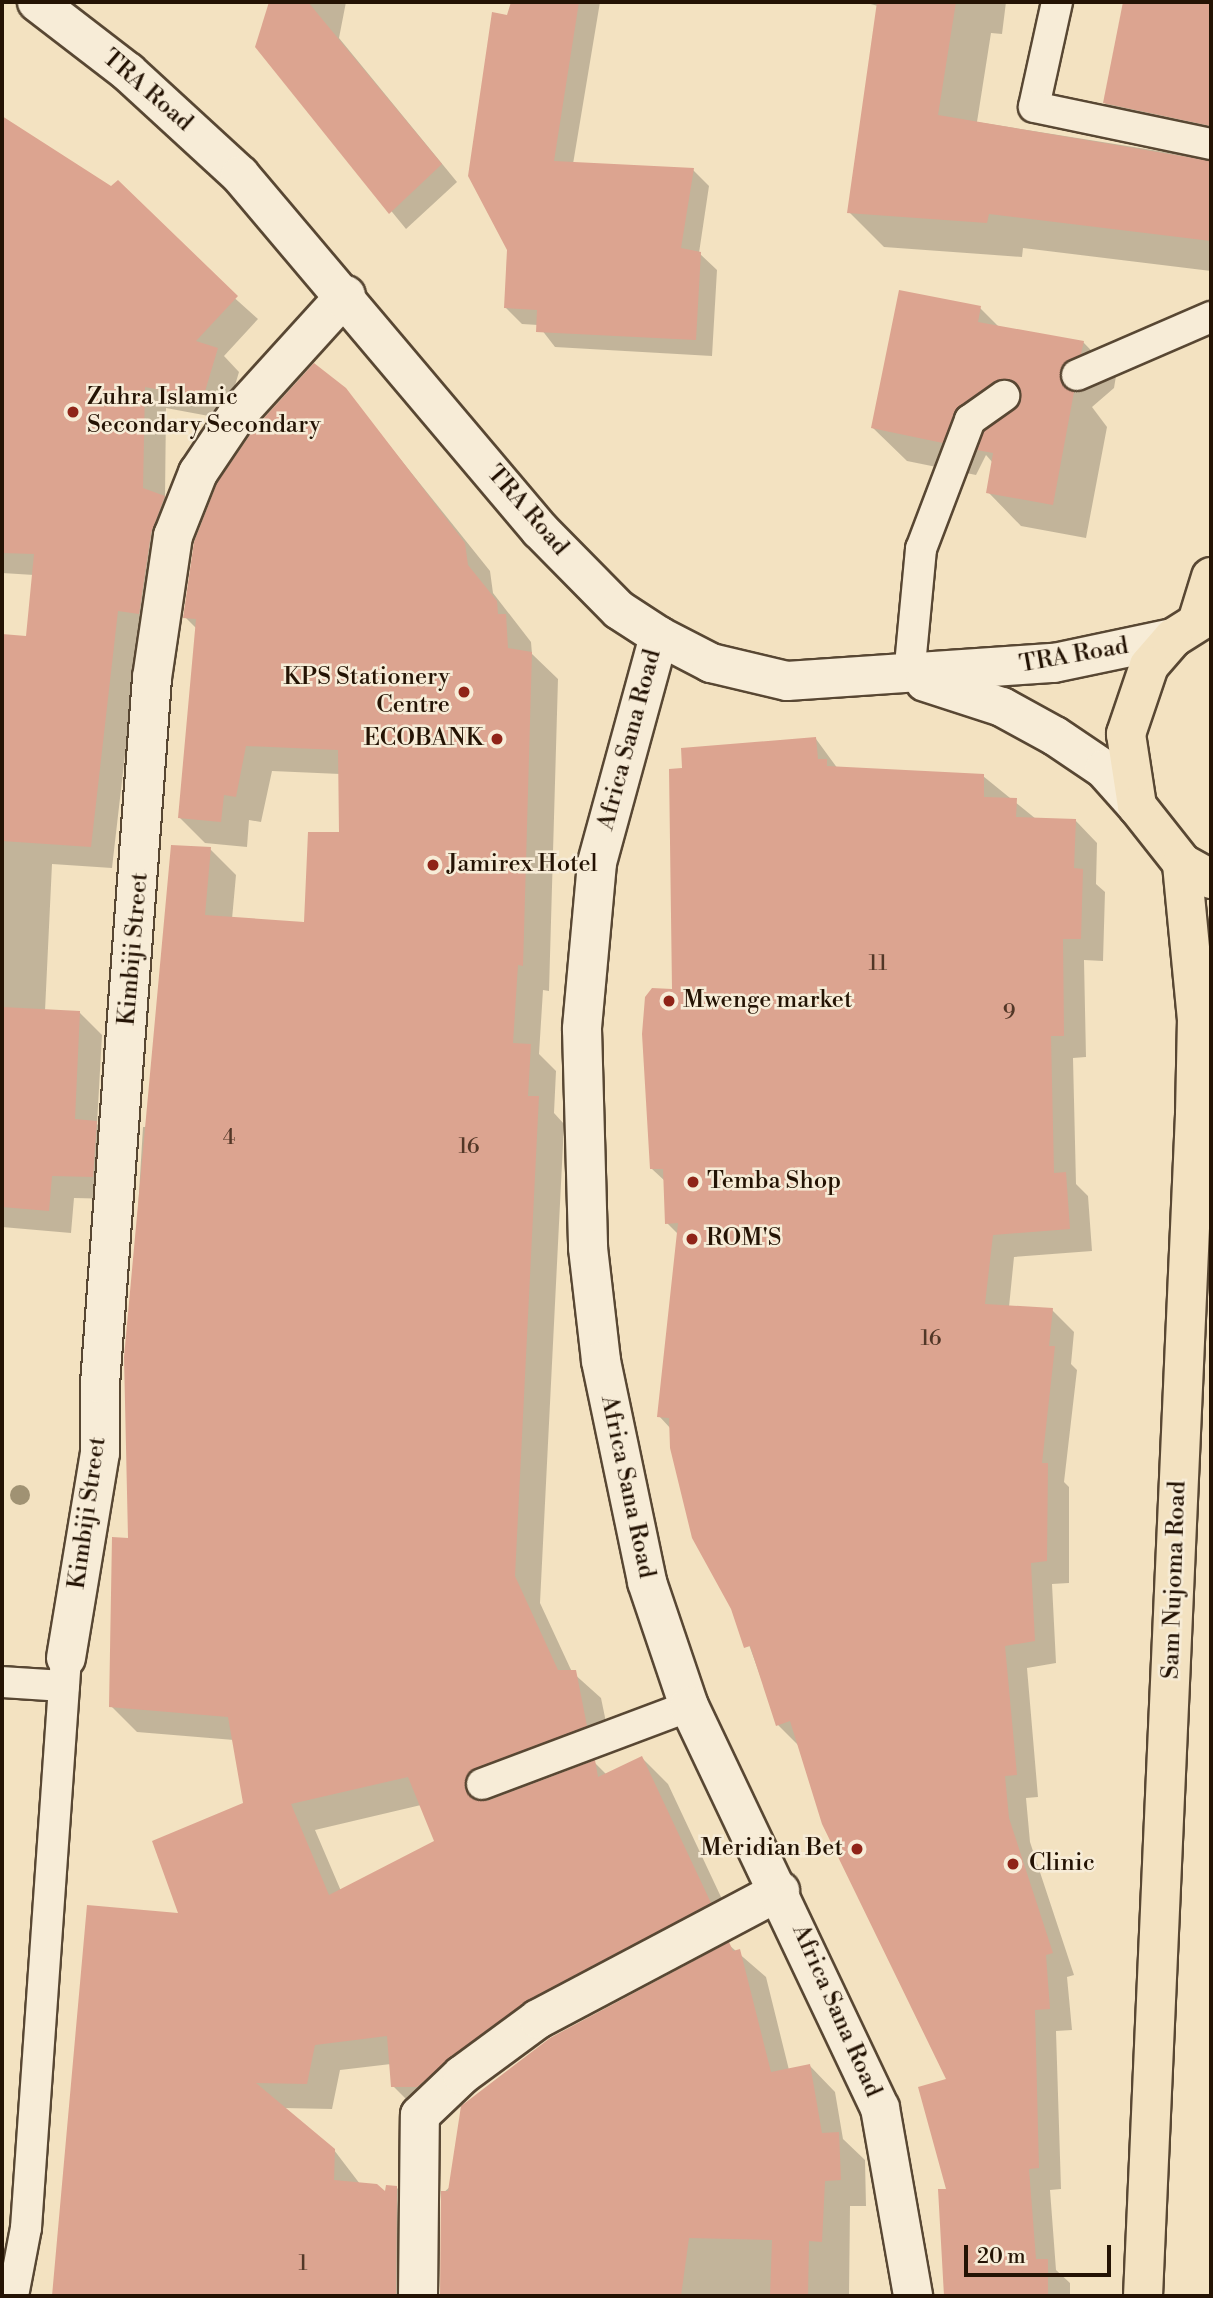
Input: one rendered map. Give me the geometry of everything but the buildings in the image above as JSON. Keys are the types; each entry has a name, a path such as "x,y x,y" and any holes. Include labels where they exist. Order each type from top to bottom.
{"main road":[{"path":"1197,871 1137,806 1126,734 1149,666 1194,624 1211,577"},
{"name":"Sam Nujoma Road","path":"1143,2296 1195,1114 1197,871"}],"street":[{"name":"TRA Road","path":"37,2 179,117 346,295 540,530 619,610 659,636 711,663 787,681 909,677 1054,663 1194,624"},
{"name":"Kimbiji Street","path":"65,1672 100,1453 100,1384 152,678 173,536 198,473 237,415 346,295"},
{"name":"Africa Sana Road","path":"659,636 597,863 582,1029 584,1130 601,1361 647,1582 689,1706 780,1891 880,2108 913,2296"},
{"path":"909,677 1002,707 1055,736 1104,769 1137,806"},
{"path":"418,2296 420,2115 461,2074 538,2019 780,1891"}],"lane":[{"path":"1057,2 1034,107 1211,144"},
{"path":"1077,375 1211,317"},
{"path":"909,677 920,549 970,420 1004,396"},
{"path":"3,1689 65,1672 11,2263 13,2296"},
{"path":"482,1784 689,1706"}],"place":[{"name":"Zuhra Islamic Secondary Secondary","path":"73,412"},
{"name":"KPS Stationery Centre","path":"464,692"},
{"name":"ECOBANK","path":"497,739"},
{"name":"Jamirex Hotel","path":"433,865"},
{"name":"Mwenge market","path":"669,1001"},
{"name":"Temba Shop","path":"693,1182"},
{"name":"ROM'S","path":"692,1239"},
{"name":"Meridian Bet","path":"857,1849"},
{"name":"Clinic","path":"1013,1864"}]}
